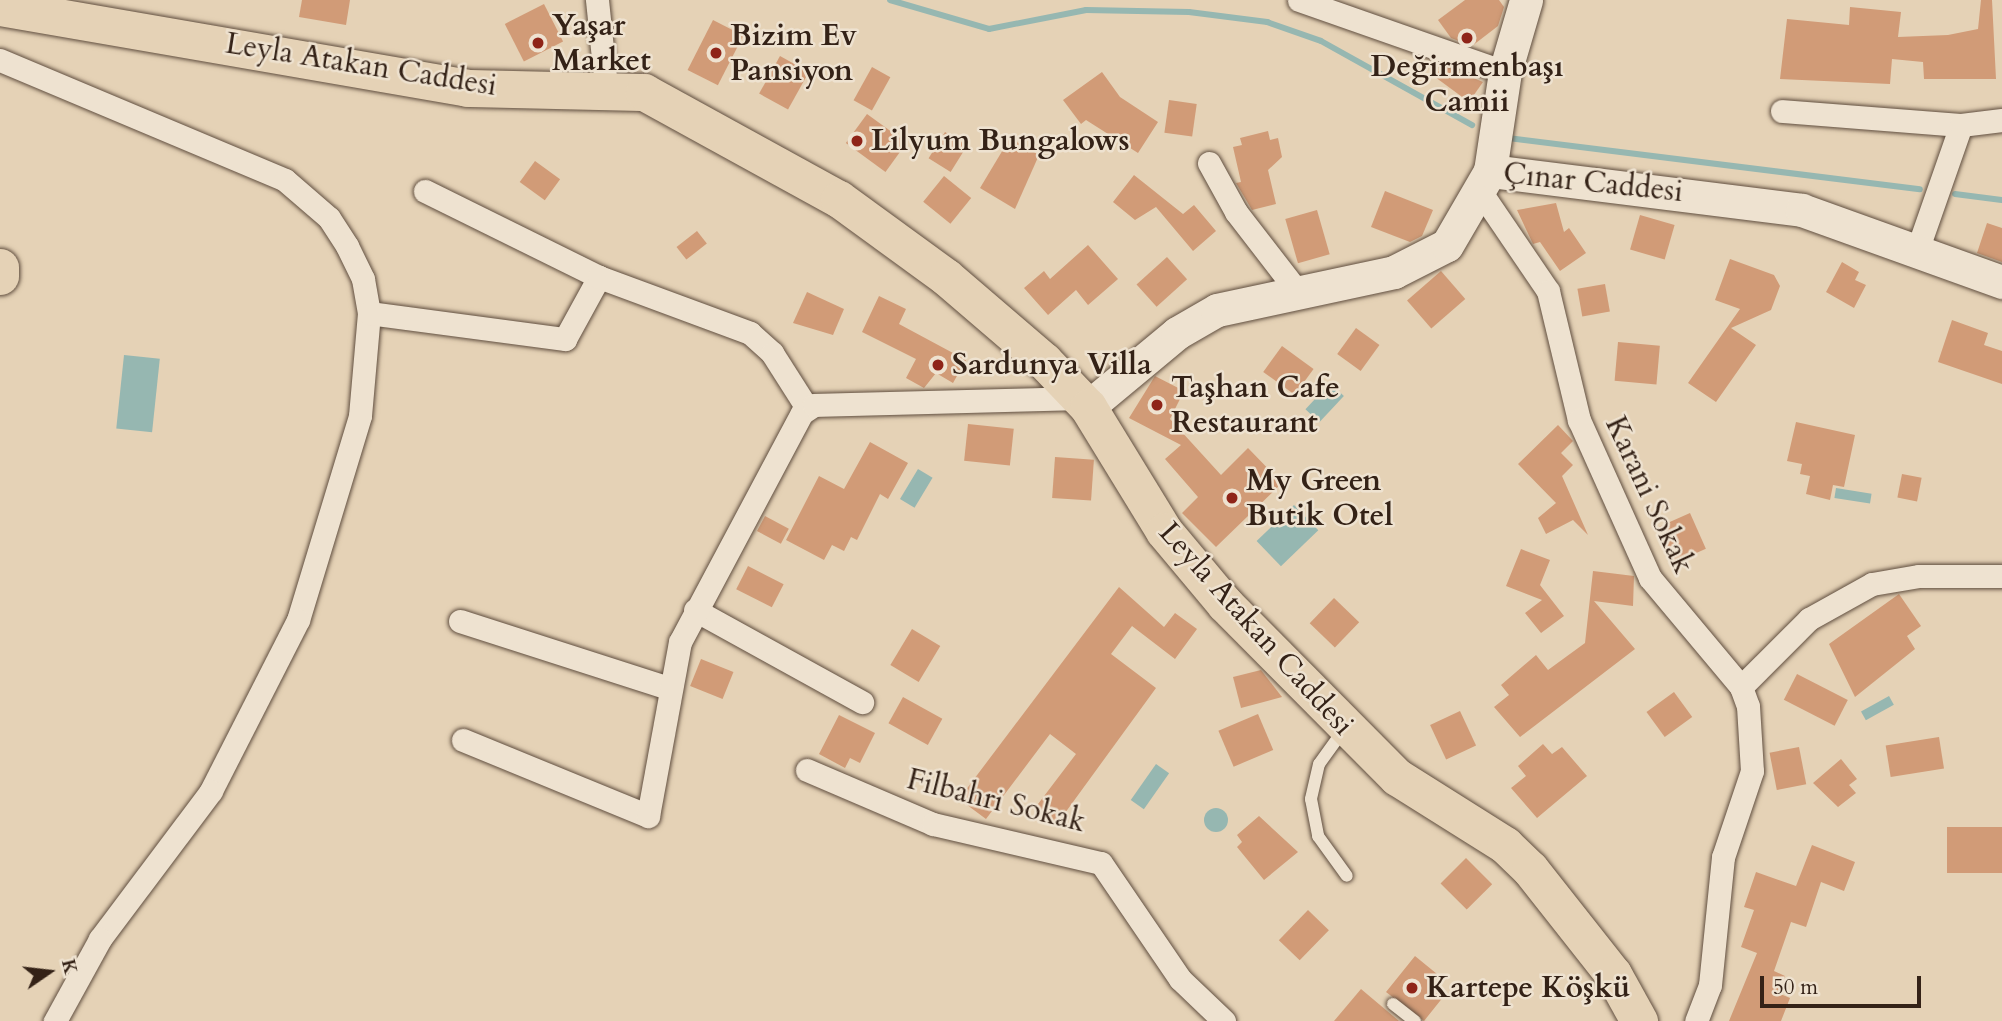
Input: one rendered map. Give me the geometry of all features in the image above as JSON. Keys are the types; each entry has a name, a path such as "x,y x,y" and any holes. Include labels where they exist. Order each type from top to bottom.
{"main road":[{"name":"Leyla Atakan Caddesi","path":"0,7 440,84 606,88 661,99 839,199 976,300 1084,403 1164,531 1345,728 1397,777 1505,845 1531,869 1613,974 1639,1021"},
{"path":"0,267 0,276"}],"street":[{"path":"597,0 606,88"},
{"path":"1299,0 1505,72"},
{"path":"1485,181 1505,72 1526,0"},
{"path":"0,60 285,180 329,218 347,246 363,279 369,313 360,416 298,620 211,791 100,939 55,1021"},
{"path":"1782,111 1961,125 2002,120"},
{"path":"1918,248 1961,125"},
{"path":"1209,163 1236,212 1297,290"},
{"name":"Çınar Caddesi","path":"1084,403 1196,320 1233,304 1429,259 1466,221 1485,181 1763,203 1918,248 2002,282"},
{"name":"Karani Sokak","path":"1485,181 1548,291 1578,419 1650,578 1741,687 1751,723 1752,771 1720,870 1710,985 1696,1021"},
{"path":"425,191 599,277 750,333 772,353 807,408"},
{"path":"369,313 565,339 599,277"},
{"path":"807,408 1084,403"},
{"path":"463,740 648,816 669,688 695,610 807,408"},
{"path":"1741,687 1809,619 1872,584 1919,576 2002,576"},
{"path":"695,610 862,702"},
{"path":"460,621 669,688"},
{"name":"Filbahri Sokak","path":"807,769 933,824 1101,863 1180,979 1224,1021"}],"lane":[{"path":"1345,728 1319,764 1311,799 1318,836 1347,876"},
{"path":"1393,1004 1415,1021"}],"water":[{"path":"124,355 160,359 152,432 116,429"},
{"path":"1330,383 1344,396 1319,422 1305,409"},
{"path":"918,469 933,478 915,508 900,499"},
{"path":"1836,488 1872,494 1870,504 1834,498"},
{"path":"1294,505 1318,530 1281,566 1257,541"},
{"path":"1889,696 1894,705 1866,720 1861,712"},
{"path":"1156,764 1169,773 1144,809 1131,800"},
{"path":"1216,808 1224,812 1228,820 1224,828 1216,832 1208,828 1204,820 1208,812"}],"building":[{"path":"302,0 350,0 346,25 299,17"},
{"name":"Değirmenbaşı Camii","path":"1465,0 1499,0 1504,7 1498,26 1472,46 1451,38 1438,20"},
{"path":"1981,0 1992,0 1996,79 1924,79 1923,62 1892,59 1890,84 1780,79 1787,19 1849,25 1850,7 1901,12 1898,37 1948,35 1978,29"},
{"path":"544,4 563,41 524,61 505,24"},
{"name":"Bizim Ev Pansiyon","path":"713,20 743,35 718,85 688,70"},
{"path":"780,56 809,72 788,110 759,94"},
{"path":"1443,65 1483,82 1469,102 1435,77"},
{"path":"872,67 890,77 872,110 854,100"},
{"path":"1102,72 1120,97 1158,122 1138,153 1086,120 1081,124 1063,100"},
{"path":"1169,100 1197,104 1192,137 1164,133"},
{"path":"867,114 907,143 885,172 846,143"},
{"path":"1268,131 1270,140 1278,138 1282,157 1268,170 1276,204 1252,210 1236,183 1241,182 1233,147 1242,145 1240,138"},
{"path":"945,132 967,146 951,172 929,158"},
{"path":"1010,138 1039,155 1015,209 980,188"},
{"path":"535,161 560,179 545,200 520,182"},
{"path":"1134,175 1183,214 1194,205 1216,231 1193,251 1156,207 1135,220 1113,202"},
{"path":"944,176 971,198 950,224 923,202"},
{"path":"1385,191 1433,210 1422,236 1410,242 1371,227"},
{"path":"1556,203 1564,232 1569,228 1586,253 1560,271 1540,242 1533,244 1517,210"},
{"path":"1317,210 1330,254 1298,263 1285,219"},
{"path":"1640,215 1675,225 1665,260 1630,250"},
{"path":"1987,223 2002,228 2002,262 1977,253"},
{"path":"697,231 707,244 686,260 677,247"},
{"path":"1088,245 1118,279 1088,305 1076,290 1048,315 1024,288 1044,271 1050,279"},
{"path":"1167,257 1187,279 1157,307 1137,284"},
{"path":"1730,259 1774,275 1780,286 1771,310 1731,328 1756,345 1716,402 1688,383 1740,309 1715,300"},
{"path":"1842,262 1859,272 1855,280 1866,285 1854,308 1826,292"},
{"path":"1441,271 1465,299 1431,328 1407,301"},
{"path":"1605,284 1610,312 1582,316 1577,289"},
{"path":"807,292 844,309 833,335 793,323"},
{"path":"879,296 906,309 899,324 966,360 953,383 936,373 924,388 906,378 916,359 862,332"},
{"path":"1952,320 1988,333 1984,345 2002,351 2002,384 1938,362"},
{"path":"1356,328 1379,345 1361,371 1337,354"},
{"path":"1618,342 1660,346 1656,385 1615,381"},
{"path":"1282,346 1314,369 1295,395 1263,372"},
{"path":"1155,376 1184,391 1170,419 1221,475 1248,448 1282,483 1216,547 1182,513 1198,497 1165,459 1181,445 1129,418"},
{"path":"1796,422 1855,435 1844,487 1833,485 1830,500 1806,494 1810,476 1800,474 1802,464 1787,461"},
{"path":"968,424 1014,429 1010,466 964,461"},
{"path":"1558,425 1573,441 1561,453 1573,465 1562,476 1588,535 1573,520 1546,534 1538,518 1556,503 1518,464"},
{"path":"870,442 908,463 888,499 880,494 857,540 851,537 844,551 832,545 824,560 786,540 819,476 844,489"},
{"path":"1055,457 1094,460 1091,501 1052,498"},
{"path":"1902,474 1922,478 1917,501 1897,498"},
{"path":"1690,513 1706,549 1672,564 1656,528"},
{"path":"765,516 789,529 781,544 757,531"},
{"path":"1521,549 1550,560 1540,585 1564,616 1541,633 1525,613 1542,600 1506,586"},
{"path":"748,566 784,584 772,607 736,589"},
{"path":"1593,571 1634,576 1633,606 1594,601 1635,649 1520,737 1494,707 1509,695 1501,685 1536,655 1548,670 1585,643"},
{"path":"1119,587 1164,627 1175,613 1197,629 1175,659 1132,626 1111,654 1156,688 1057,824 1035,808 1076,754 1050,734 986,819 959,799"},
{"path":"1899,594 1921,626 1907,636 1915,649 1855,697 1829,644"},
{"path":"1334,598 1359,622 1335,647 1310,623"},
{"path":"912,629 940,646 919,682 890,665"},
{"path":"701,659 733,672 723,699 690,686"},
{"path":"1261,670 1282,697 1241,708 1233,677"},
{"path":"1797,674 1848,700 1835,726 1784,700"},
{"path":"1674,692 1692,717 1665,737 1646,712"},
{"path":"903,697 942,719 928,745 888,723"},
{"path":"1460,711 1476,745 1446,759 1430,725"},
{"path":"1258,714 1273,750 1234,767 1218,731"},
{"path":"839,715 875,733 860,763 850,758 845,768 819,754"},
{"path":"1939,737 1944,769 1891,777 1886,745"},
{"path":"1543,744 1552,754 1562,747 1587,776 1537,818 1511,788 1526,776 1518,766"},
{"path":"1799,747 1806,784 1777,790 1770,753"},
{"path":"1841,759 1857,779 1849,785 1856,793 1838,807 1813,783"},
{"path":"1259,816 1298,852 1264,880 1237,847 1242,842 1237,835"},
{"path":"1947,827 2002,827 2002,873 1947,873"},
{"path":"1812,845 1855,862 1844,891 1821,882 1806,927 1791,922 1774,971 1785,976 1778,993 1790,998 1781,1021 1729,1021 1757,953 1741,947 1754,910 1744,907 1756,872 1796,886"},
{"path":"1466,858 1492,884 1467,910 1441,883"},
{"path":"1308,910 1329,930 1300,960 1279,940"},
{"name":"Kartepe Köşkü","path":"1415,956 1437,974 1429,984 1444,996 1424,1021 1386,992"},
{"path":"1361,989 1399,1021 1334,1021"}],"waterway":[{"path":"890,0 989,29 1086,10 1189,12 1267,22 1321,41 1472,125"},
{"path":"1508,138 1920,189"},
{"path":"1955,194 2002,200"}],"place":[{"name":"Değirmenbaşı Camii","path":"1467,38"},
{"name":"Yaşar Market","path":"538,43"},
{"name":"Bizim Ev Pansiyon","path":"716,53"},
{"name":"Lilyum Bungalows","path":"857,141"},
{"name":"Sardunya Villa","path":"938,365"},
{"name":"Taşhan Cafe Restaurant","path":"1157,405"},
{"name":"My Green Butik Otel","path":"1232,498"},
{"name":"Kartepe Köşkü","path":"1412,988"}]}
